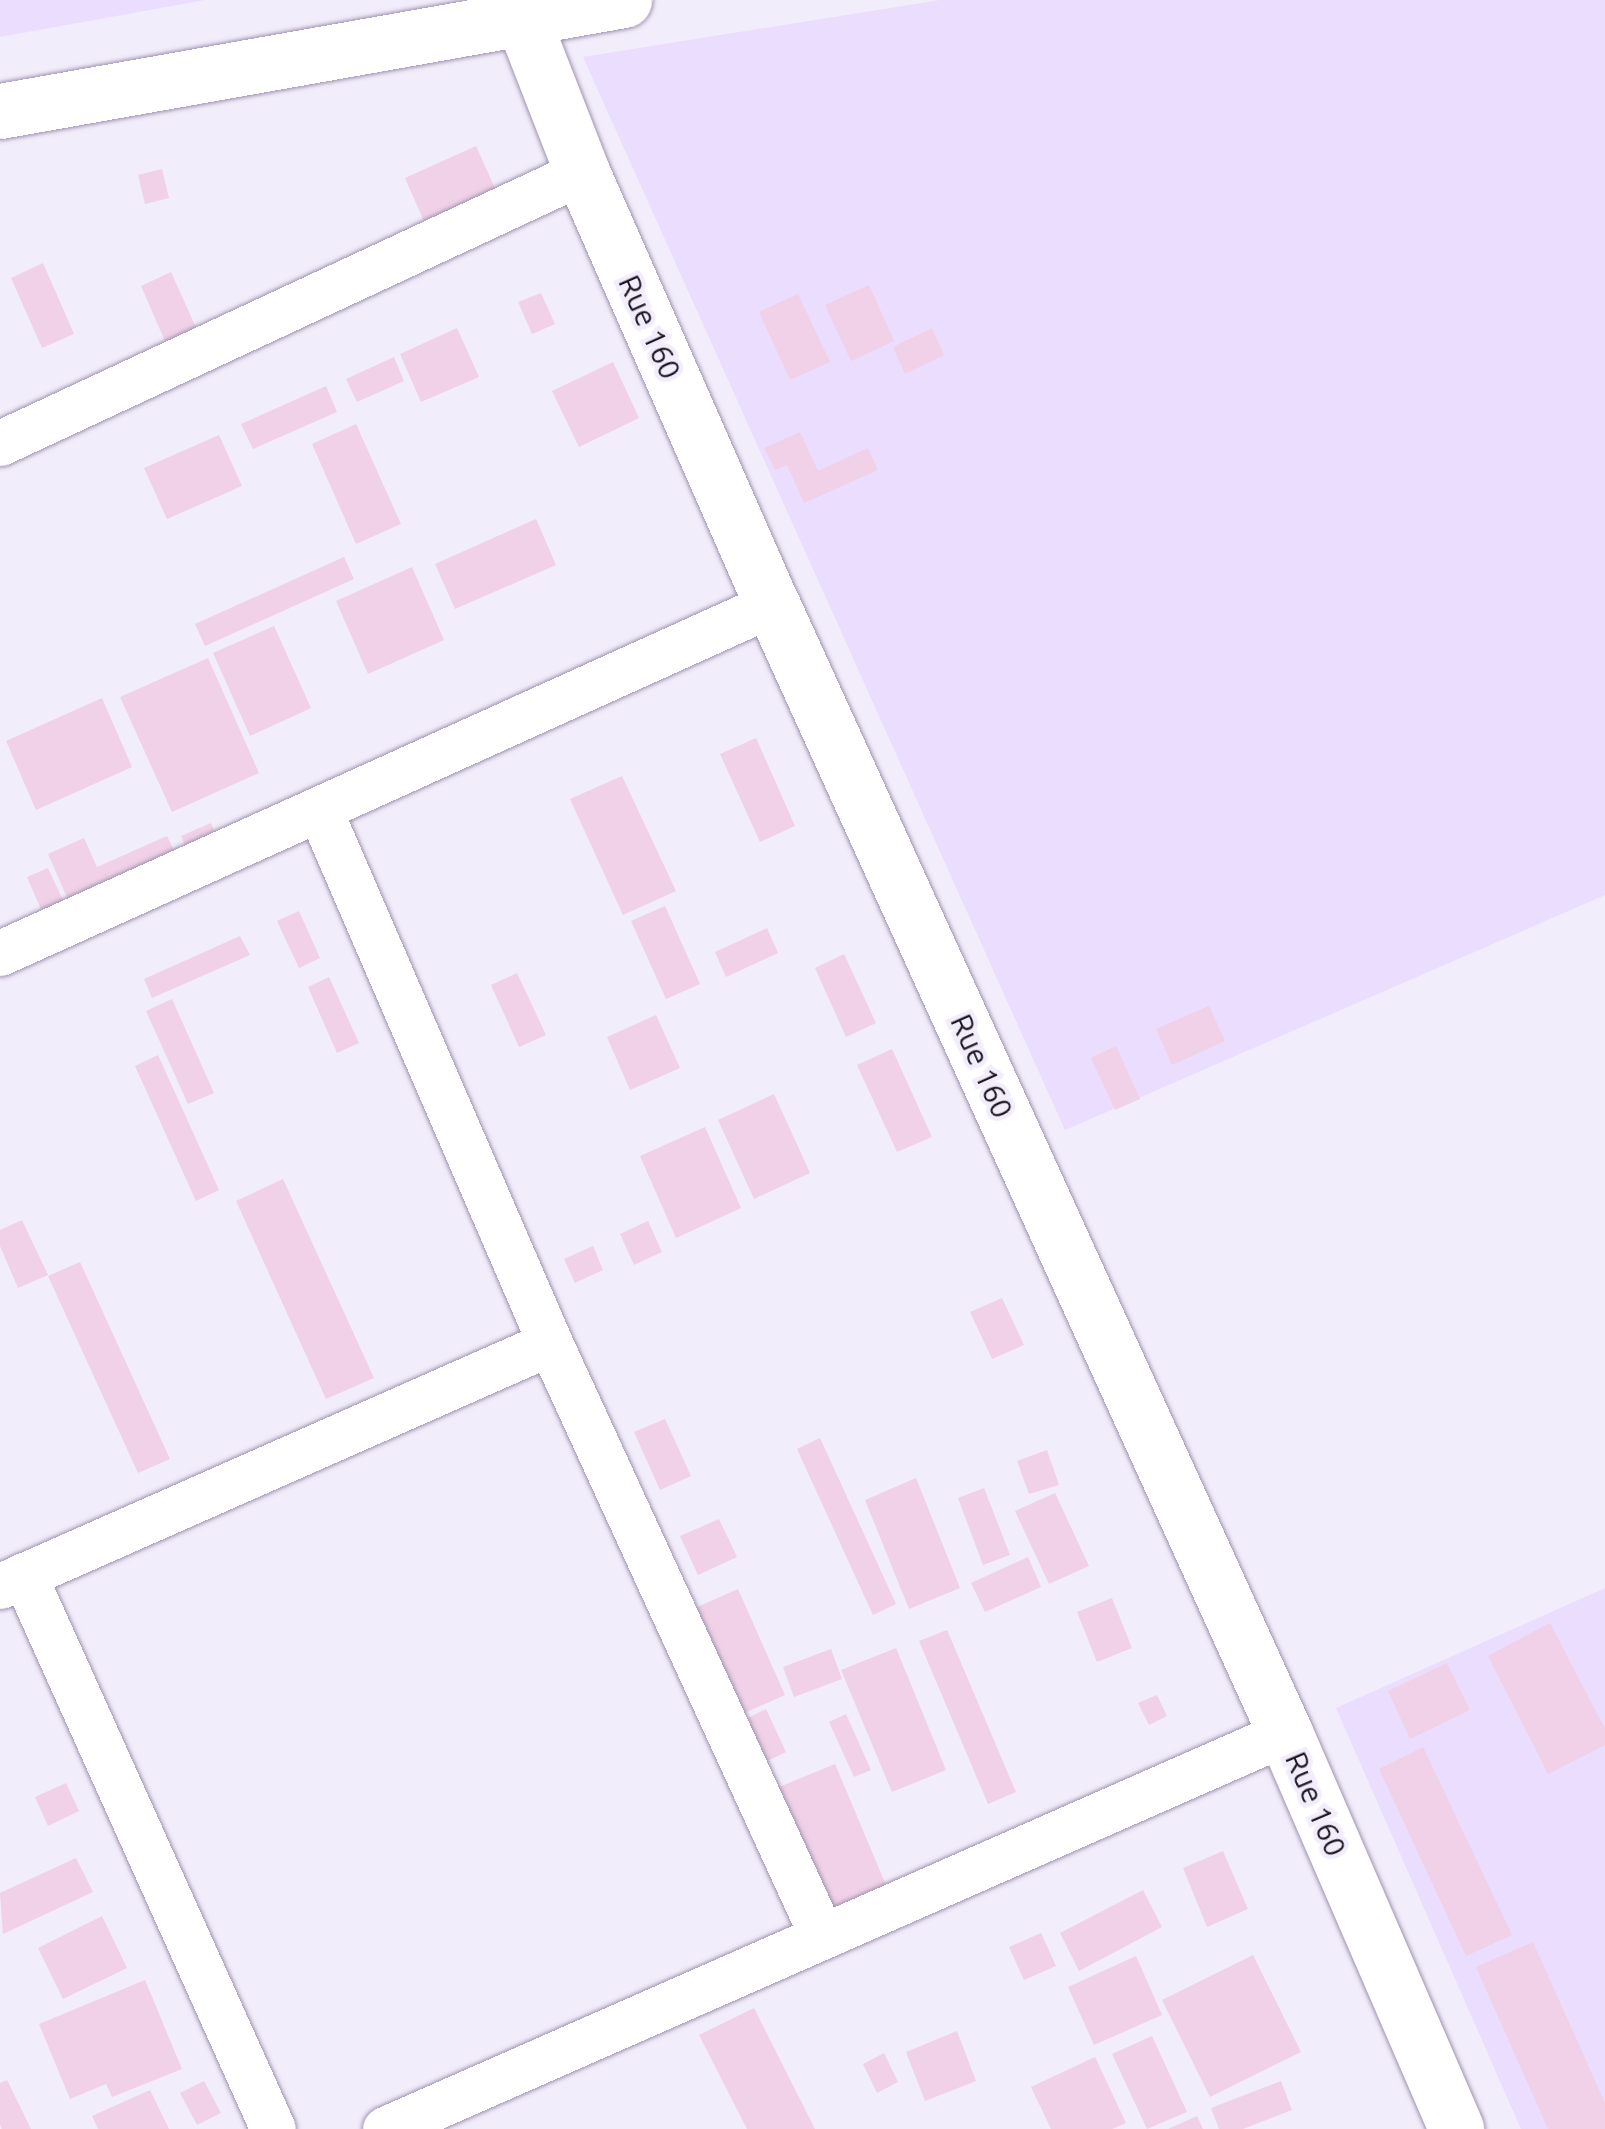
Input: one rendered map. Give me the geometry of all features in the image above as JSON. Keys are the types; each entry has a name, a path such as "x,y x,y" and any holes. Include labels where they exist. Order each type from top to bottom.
{"street":[{"path":"0,111 519,9 624,0"},
{"name":"Rue 160","path":"519,9 582,172 772,604 1284,1732 1456,2129"},
{"path":"0,443 582,172"},
{"path":"0,953 772,604"},
{"path":"320,811 550,1343 822,1936"},
{"path":"273,2129 12,1581 550,1343"},
{"path":"384,2129 1284,1732"}],"shaded area":[{"path":"0,0 205,0 0,37"},
{"path":"940,0 1605,0 1605,895 1065,1130 583,57"},
{"path":"1605,1588 1605,2129 1521,2129 1336,1708"}],"building":[{"path":"476,146 498,195 427,228 405,178"},
{"path":"162,169 169,198 145,204 138,175"},
{"path":"43,263 74,334 42,348 11,278"},
{"path":"171,272 202,341 171,355 141,286"},
{"path":"869,285 894,341 851,361 825,305"},
{"path":"541,293 555,324 532,334 518,302"},
{"path":"798,294 830,362 790,380 759,312"},
{"path":"457,328 479,377 421,402 400,354"},
{"path":"932,328 944,355 905,374 893,347"},
{"path":"394,357 404,381 357,402 346,379"},
{"path":"613,362 639,418 579,447 552,391"},
{"path":"326,386 337,412 253,449 241,424"},
{"path":"356,424 401,524 356,544 312,444"},
{"path":"800,432 818,471 868,448 878,470 804,503 787,465 775,470 764,448"},
{"path":"219,435 242,486 167,519 144,468"},
{"path":"536,519 556,565 455,609 435,564"},
{"path":"344,557 354,579 205,646 195,624"},
{"path":"412,567 444,640 368,674 336,601"},
{"path":"274,626 311,708 250,736 213,653"},
{"path":"208,658 259,773 172,812 120,697"},
{"path":"102,698 132,767 36,810 6,741"},
{"path":"756,738 795,826 760,842 720,754"},
{"path":"622,776 676,891 623,915 570,799"},
{"path":"211,823 222,848 192,861 181,836"},
{"path":"167,836 179,861 72,909 48,854 84,838 97,867"},
{"path":"48,868 68,911 46,921 27,877"},
{"path":"665,906 700,984 666,999 631,921"},
{"path":"299,911 320,958 299,968 277,921"},
{"path":"767,928 778,953 726,977 715,952"},
{"path":"240,936 250,955 152,998 144,979"},
{"path":"844,954 876,1023 846,1037 815,968"},
{"path":"517,973 546,1035 519,1047 491,985"},
{"path":"329,977 359,1043 337,1053 308,987"},
{"path":"172,999 214,1093 188,1104 146,1011"},
{"path":"1209,1006 1225,1041 1172,1065 1156,1029"},
{"path":"656,1015 680,1068 630,1090 607,1037"},
{"path":"1116,1046 1140,1099 1115,1110 1091,1058"},
{"path":"892,1049 932,1137 897,1152 857,1065"},
{"path":"158,1055 219,1190 196,1201 135,1066"},
{"path":"774,1094 810,1173 754,1199 718,1120"},
{"path":"705,1127 741,1208 676,1238 640,1156"},
{"path":"283,1179 374,1378 326,1399 236,1201"},
{"path":"22,1220 48,1275 18,1288 0,1246 0,1230"},
{"path":"648,1221 662,1252 634,1265 620,1234"},
{"path":"593,1246 603,1270 575,1283 564,1259"},
{"path":"80,1262 170,1459 138,1473 48,1276"},
{"path":"1002,1298 1024,1345 992,1359 970,1312"},
{"path":"665,1419 691,1476 660,1490 634,1432"},
{"path":"820,1438 896,1604 873,1615 797,1449"},
{"path":"1047,1450 1059,1485 1029,1494 1017,1461"},
{"path":"916,1478 960,1588 909,1609 865,1500"},
{"path":"984,1488 1010,1555 983,1565 958,1498"},
{"path":"1055,1493 1089,1566 1049,1584 1015,1511"},
{"path":"719,1519 737,1557 698,1575 680,1536"},
{"path":"1028,1557 1041,1587 985,1612 971,1583"},
{"path":"738,1589 785,1695 742,1714 695,1608"},
{"path":"1112,1598 1132,1648 1097,1662 1077,1612"},
{"path":"1550,1623 1605,1729 1605,1745 1548,1774 1488,1656"},
{"path":"947,1630 1016,1792 988,1804 919,1641"},
{"path":"896,1648 946,1770 892,1792 841,1670"},
{"path":"831,1649 842,1679 794,1697 783,1667"},
{"path":"1447,1663 1470,1710 1410,1739 1388,1691"},
{"path":"1157,1695 1167,1716 1149,1725 1138,1703"},
{"path":"766,1709 786,1752 759,1765 739,1722"},
{"path":"846,1714 871,1770 854,1777 829,1722"},
{"path":"1423,1747 1512,1935 1466,1956 1379,1769"},
{"path":"835,1764 894,1904 830,1931 772,1790"},
{"path":"66,1783 79,1811 48,1826 35,1797"},
{"path":"1223,1851 1248,1909 1207,1927 1183,1868"},
{"path":"76,1858 93,1892 3,1934 0,1893"},
{"path":"1143,1890 1162,1927 1079,1971 1060,1933"},
{"path":"102,1916 127,1968 63,1999 38,1948"},
{"path":"1041,1933 1056,1966 1024,1980 1009,1947"},
{"path":"1533,1942 1605,2103 1605,2129 1548,2129 1476,1967"},
{"path":"1253,1955 1301,2052 1210,2097 1162,2000"},
{"path":"1136,1956 1162,2015 1094,2045 1068,1987"},
{"path":"145,1980 182,2069 112,2097 106,2084 70,2099 39,2024"},
{"path":"754,2008 815,2129 747,2129 699,2035"},
{"path":"957,2031 976,2081 925,2101 906,2052"},
{"path":"1152,2036 1187,2112 1147,2129 1112,2054"},
{"path":"884,2053 898,2082 877,2093 863,2064"},
{"path":"1095,2057 1126,2123 1112,2129 1051,2129 1031,2087"},
{"path":"7,2080 31,2129 2,2129 0,2125 0,2083"},
{"path":"204,2081 221,2113 197,2125 180,2093"},
{"path":"1281,2081 1292,2110 1243,2129 1219,2129 1211,2108"},
{"path":"150,2090 169,2129 98,2129 92,2116"},
{"path":"1197,2116 1203,2129 1168,2129"}]}
